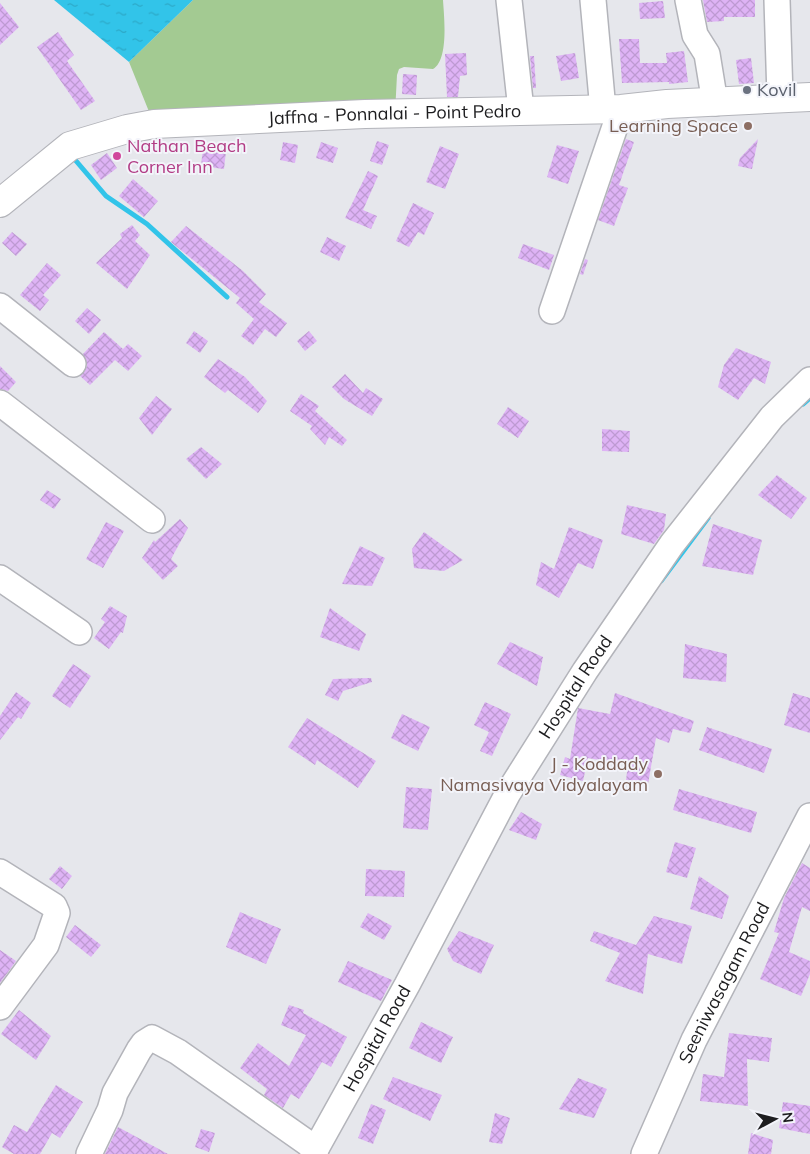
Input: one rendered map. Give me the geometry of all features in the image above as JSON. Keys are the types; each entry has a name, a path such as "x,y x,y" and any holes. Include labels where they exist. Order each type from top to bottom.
{"main road":[{"name":"Jaffna - Ponnalai - Point Pedro","path":"0,203 70,146 134,127 154,124 365,114 612,110 667,104 810,97"}],"street":[{"path":"509,0 521,110"},
{"path":"552,311 612,110 593,0"},
{"path":"688,0 694,35 707,54 715,102"},
{"path":"777,0 780,97"},
{"path":"0,306 73,364"},
{"name":"Hospital Road","path":"314,1152 407,985 508,793 585,672 672,544 772,417 810,380"},
{"path":"0,403 152,520"},
{"path":"0,578 79,632"},
{"name":"Seeniwasagam Road","path":"644,1154 694,1040 810,816"},
{"path":"0,872 57,908 46,945 0,1007"},
{"path":"89,1154 110,1110 115,1093 139,1050 152,1038 178,1052 314,1152"}],"green space":[{"path":"193,0 443,0 444,37 441,57 433,69 404,67 399,69 395,113 154,124 129,62"}],"water":[{"path":"54,0 193,0 129,62"}],"building":[{"path":"703,0 755,0 755,17 724,17 724,21 707,22"},
{"path":"663,1 665,18 640,19 639,3"},
{"path":"0,3 19,27 0,45"},
{"path":"58,32 74,55 67,61 95,101 81,110 37,47"},
{"path":"619,39 639,39 640,63 667,63 666,53 684,51 688,82 669,84 669,82 622,83"},
{"path":"466,53 467,75 460,76 458,97 447,97 445,54"},
{"path":"575,53 579,78 561,81 556,56"},
{"path":"530,56 534,56 536,88 533,88"},
{"path":"751,58 754,83 739,84 736,60"},
{"path":"403,74 417,75 416,95 402,94"},
{"path":"626,139 634,142 619,185 628,188 614,226 598,220"},
{"path":"758,139 752,169 738,166 740,158"},
{"path":"377,141 389,145 382,165 370,161"},
{"path":"283,142 298,145 295,163 280,160"},
{"path":"321,142 338,148 333,163 316,158"},
{"path":"557,145 579,151 568,184 547,177"},
{"path":"440,146 459,154 445,189 426,182"},
{"path":"203,148 226,151 224,169 201,166"},
{"path":"107,153 117,168 101,180 91,165"},
{"path":"368,171 378,176 363,210 377,216 371,229 345,218"},
{"path":"133,179 158,201 144,217 119,196"},
{"path":"413,203 434,213 424,235 418,232 409,247 396,241"},
{"path":"132,225 140,235 135,241 150,255 127,289 96,263 122,238 120,234"},
{"path":"186,226 243,271 266,294 259,302 287,323 276,337 265,329 253,345 241,336 254,319 236,303 240,298 171,242"},
{"path":"12,232 27,244 16,256 2,243"},
{"path":"327,237 346,246 339,261 320,252"},
{"path":"523,244 554,255 549,270 518,258"},
{"path":"585,259 588,260 583,275 580,274"},
{"path":"47,263 61,275 43,295 49,300 40,311 20,295"},
{"path":"87,308 101,320 89,334 75,321"},
{"path":"194,331 208,341 200,353 186,343"},
{"path":"309,331 317,341 305,351 297,341"},
{"path":"104,332 123,349 128,344 142,356 128,371 115,360 90,385 80,376 87,366 83,354"},
{"path":"736,348 771,362 765,384 754,378 738,400 718,387 724,365"},
{"path":"218,359 245,377 267,401 258,413 228,390 225,393 204,377"},
{"path":"0,366 16,382 8,391 0,389"},
{"path":"345,374 363,393 366,388 383,399 372,416 344,399 332,387"},
{"path":"301,394 319,406 315,411 347,440 342,446 329,437 325,445 310,429 312,426 290,411"},
{"path":"156,396 172,409 152,435 139,418"},
{"path":"508,407 529,421 518,438 497,424"},
{"path":"602,429 630,431 629,452 602,451"},
{"path":"201,447 222,464 206,479 186,459"},
{"path":"777,475 807,498 791,519 758,495"},
{"path":"47,490 61,499 54,509 40,500"},
{"path":"627,505 666,514 664,530 654,544 621,534"},
{"path":"180,519 188,528 171,559 178,566 163,580 142,558 154,540 155,542"},
{"path":"106,522 124,531 103,568 86,559"},
{"path":"713,524 762,540 753,575 702,566"},
{"path":"569,527 603,540 593,569 578,563 559,598 536,585 541,562 554,569"},
{"path":"424,532 463,560 444,571 414,568 412,549"},
{"path":"360,546 385,558 372,586 342,584"},
{"path":"110,606 127,616 123,633 121,632 109,649 94,638 105,622 101,619"},
{"path":"330,608 366,634 359,651 320,637"},
{"path":"510,642 543,657 537,686 497,664"},
{"path":"685,644 727,654 726,682 683,678"},
{"path":"73,664 91,676 70,708 52,696"},
{"path":"371,678 372,682 343,691 338,701 325,695 333,679"},
{"path":"16,692 31,703 21,719 18,717 0,740 0,716"},
{"path":"615,693 694,721 690,733 673,729 669,743 656,738 648,784 626,780 628,765 588,758 583,781 560,775 565,757 570,759 578,708 610,714"},
{"path":"793,693 810,698 810,733 784,725"},
{"path":"485,702 511,714 492,756 480,751 489,732 474,725"},
{"path":"402,714 430,727 418,751 391,738"},
{"path":"307,718 376,761 358,788 317,760 315,765 288,747"},
{"path":"707,727 772,749 764,773 699,750"},
{"path":"406,787 432,789 428,830 403,828"},
{"path":"679,789 757,812 751,833 673,810"},
{"path":"521,812 542,824 536,840 509,830"},
{"path":"675,842 696,848 687,878 666,872"},
{"path":"802,863 810,868 810,911 802,907 789,952 810,961 810,974 801,996 760,979 779,933 774,932 784,898"},
{"path":"60,866 72,876 62,889 49,879"},
{"path":"366,869 405,871 404,897 365,896"},
{"path":"699,876 729,896 722,919 690,909"},
{"path":"240,912 281,929 266,964 226,947"},
{"path":"368,913 392,926 384,940 360,927"},
{"path":"654,916 692,926 682,964 648,954 643,994 605,981 620,953 590,941 594,931 636,945"},
{"path":"75,925 101,945 91,957 66,937"},
{"path":"459,931 494,945 481,974 453,961 447,949"},
{"path":"0,950 16,961 0,983"},
{"path":"348,961 392,980 381,1001 338,982"},
{"path":"289,1005 304,1010 303,1013 347,1037 331,1067 322,1062 299,1099 291,1094 283,1108 264,1095 267,1089 240,1068 258,1043 289,1066 306,1035 281,1025"},
{"path":"19,1010 51,1036 36,1060 1,1034"},
{"path":"421,1022 453,1037 441,1063 409,1048"},
{"path":"729,1033 772,1038 769,1062 747,1059 748,1106 700,1101 703,1074 724,1077"},
{"path":"393,1077 442,1095 430,1121 383,1099"},
{"path":"578,1078 607,1089 594,1118 559,1109"},
{"path":"56,1085 83,1102 60,1138 52,1133 40,1154 14,1154 2,1147 14,1125 27,1132"},
{"path":"783,1102 810,1106 810,1134 779,1128"},
{"path":"371,1104 386,1110 373,1144 358,1138"},
{"path":"495,1113 510,1118 502,1144 489,1142"},
{"path":"118,1127 168,1154 105,1154"},
{"path":"201,1129 215,1133 209,1152 195,1147"},
{"path":"751,1133 773,1140 771,1154 748,1154"}],"waterway":[{"path":"71,155 106,196 147,224 227,297"},
{"path":"803,404 810,398"},
{"path":"661,581 708,518"}],"place":[{"name":"Kovil","path":"747,90"},
{"name":"Learning Space","path":"748,126"},
{"name":"Nathan Beach Corner Inn","path":"117,156"},
{"name":"J - Koddady Namasivaya Vidyalayam","path":"658,774"}]}
